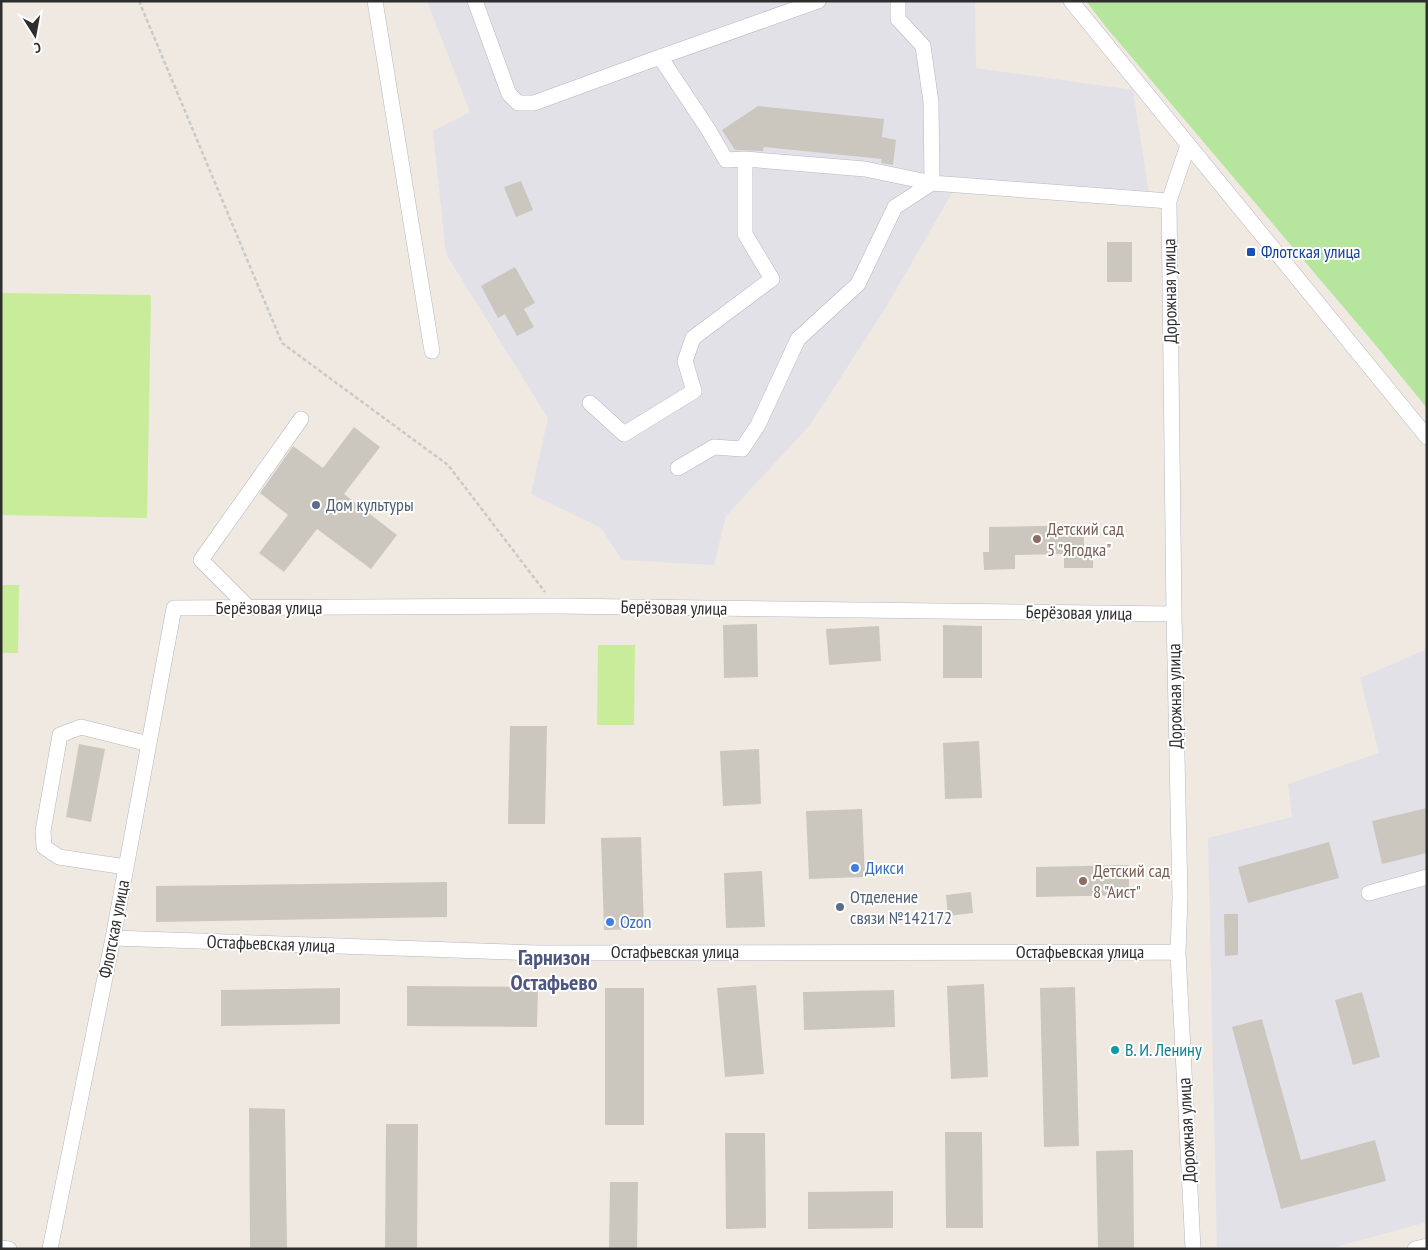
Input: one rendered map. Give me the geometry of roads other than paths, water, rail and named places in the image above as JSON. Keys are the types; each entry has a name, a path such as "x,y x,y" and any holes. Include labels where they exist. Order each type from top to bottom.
{"street":[{"path":"375,1 432,350"},
{"path":"476,1 509,94 518,103 534,103 818,1"},
{"path":"898,1 898,19 923,46 931,102 932,183"},
{"path":"1071,1 1427,437"},
{"path":"660,57 708,129 726,160 746,159 865,170 932,183 1169,202"},
{"name":"Дорожная улица","path":"1188,145 1169,202 1174,614 1180,897 1178,952 1194,1249"},
{"path":"590,403 624,434 694,391 685,361 693,338 772,279 745,234 746,159"},
{"path":"678,468 714,447 742,449 758,425 798,339 858,284 895,207 932,183"},
{"path":"250,608 201,560 301,419"},
{"name":"Берёзовая улица","path":"174,608 556,606 1174,614"},
{"name":"Флотская улица","path":"50,1249 113,938 174,608"},
{"path":"126,867 59,857 44,847 43,831 60,735 81,727 149,744"},
{"path":"1368,893 1427,877"},
{"name":"Остафьевская улица","path":"113,938 537,953 1178,952"},
{"path":"1415,1249 1427,1246"},
{"path":"1,1248 9,1249"}],"place":[{"name":"Флотская улица","path":"1251,252"},
{"name":"Дом культуры","path":"316,505"},
{"name":"Детский сад 5 \"Ягодка\"","path":"1037,539"},
{"name":"Дикси","path":"855,868"},
{"name":"Детский сад 8 \"Аист\"","path":"1083,881"},
{"name":"Отделение связи №142172","path":"840,907"},
{"name":"Ozon","path":"610,922"},
{"name":"В. И. Ленину","path":"1115,1050"}],"district":[{"name":"Гарнизон Остафьево","path":"554,970"}]}
